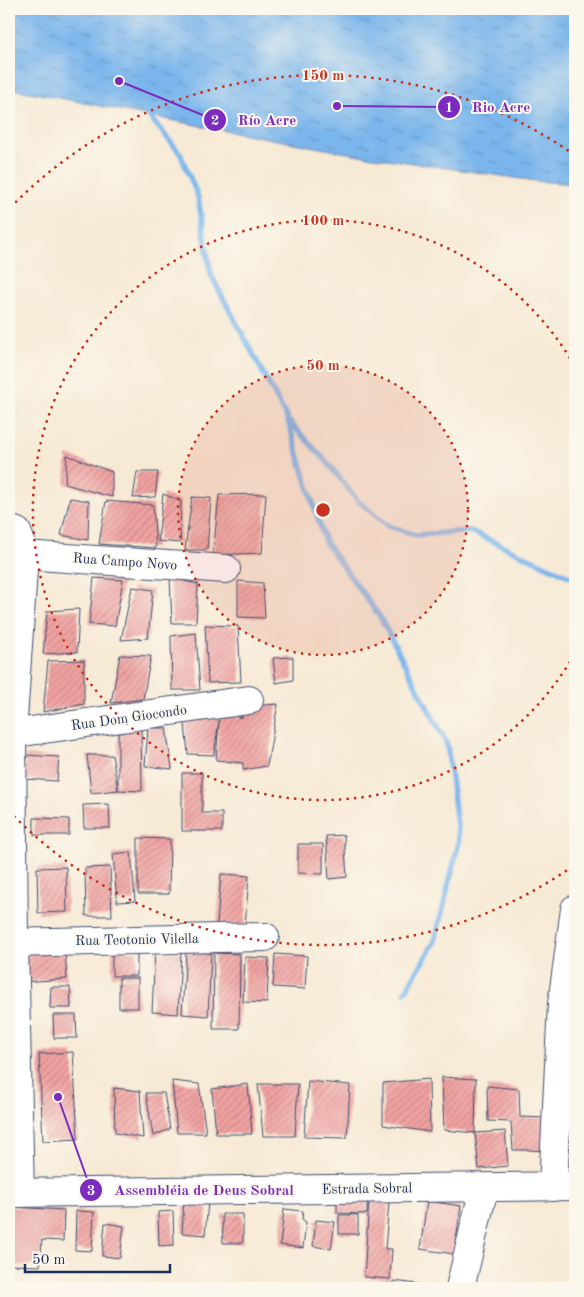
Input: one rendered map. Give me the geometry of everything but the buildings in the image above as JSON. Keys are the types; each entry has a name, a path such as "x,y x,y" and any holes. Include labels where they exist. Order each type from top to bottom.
{"street":[{"path":"9,529 17,532 22,542 24,556 10,734 14,1193"},
{"name":"Rua Campo Novo","path":"24,556 226,569"},
{"name":"Rua Dom Giocondo","path":"10,734 249,700"},
{"path":"564,1186 562,1004 575,909"},
{"name":"Rua Teotonio Vilella","path":"11,943 265,938"},
{"name":"Estrada Sobral","path":"14,1193 564,1186"},
{"path":"460,1288 484,1188"}],"water":[{"path":"9,9 575,9 575,184 535,181 353,154 9,88"}],"waterway":[{"path":"144,110 180,153 198,197 211,275 287,418 325,542 380,617 447,744 459,842 435,941 405,992"},
{"path":"288,420 327,462 357,500 388,526 416,535 470,531 571,577"}],"place":[{"name":"Río Acre","path":"119,81"},
{"name":"Rio Acre","path":"337,106"},
{"name":"Assembléia de Deus Sobral","path":"58,1097"}]}
